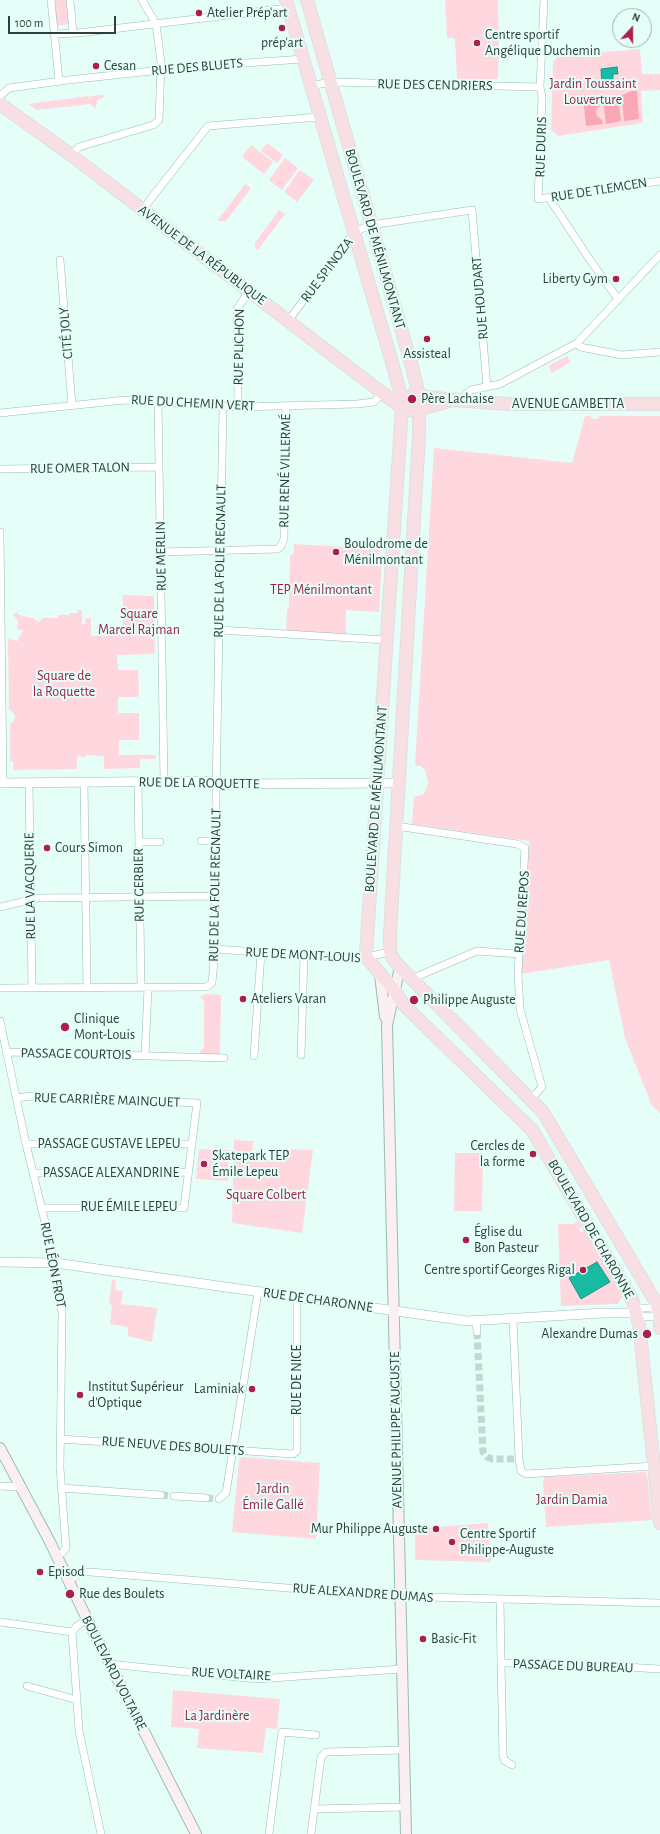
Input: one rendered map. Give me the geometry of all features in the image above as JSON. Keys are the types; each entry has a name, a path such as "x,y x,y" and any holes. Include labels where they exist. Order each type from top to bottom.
{"main road":[{"name":"BOULEVARD DE MÉNILMONTANT","path":"307,0 411,363 419,396 399,784 389,939 390,952"},
{"name":"BOULEVARD DE MÉNILMONTANT","path":"287,4 400,394 402,408 366,945 367,958"},
{"name":"AVENUE DE LA RÉPUBLIQUE","path":"0,104 70,155 402,408"},
{"path":"383,393 453,400"},
{"path":"402,408 410,411 419,410 453,400"},
{"name":"AVENUE GAMBETTA","path":"453,400 509,404 660,404"},
{"path":"386,640 406,641"},
{"name":"BOULEVARD DE CHARONNE","path":"390,952 394,960 411,979 543,1112 654,1299 660,1311 660,1328"},
{"name":"BOULEVARD DE CHARONNE","path":"367,958 394,990 404,1005 532,1130 632,1299 637,1313 660,1523"},
{"name":"AVENUE PHILIPPE AUGUSTE","path":"387,1025 400,967"},
{"name":"AVENUE PHILIPPE AUGUSTE","path":"380,975 387,1025 406,1834"},
{"path":"532,1130 548,1120"},
{"name":"BOULEVARD VOLTAIRE","path":"0,1448 196,1834"}],"street":[{"path":"51,0 59,81"},
{"path":"70,0 73,32"},
{"path":"70,155 79,147 152,125 157,122 159,116 161,70 156,24 142,0"},
{"name":"RUE DURIS","path":"538,199 542,97 540,87 544,0"},
{"path":"54,34 73,32 78,33 156,24 287,4"},
{"name":"RUE DES BLUETS","path":"0,96 8,88 59,81 161,70 303,59"},
{"path":"311,86 330,82"},
{"name":"RUE DES CENDRIERS","path":"330,82 540,87"},
{"path":"142,210 205,128 212,125 319,117"},
{"name":"RUE DE TLEMCEN","path":"538,199 660,181"},
{"name":"RUE DURIS","path":"549,198 618,299"},
{"name":"RUE HOUDART","path":"371,225 472,210 487,387"},
{"name":"RUE SPINOZA","path":"288,321 354,233 371,225"},
{"path":"465,401 468,392 500,384 576,343 660,255"},
{"name":"CITÉ JOLY","path":"60,260 72,405"},
{"name":"RUE PLICHON","path":"238,407 237,309 249,291"},
{"path":"576,343 580,347 622,355 660,352"},
{"name":"RUE DU CHEMIN VERT","path":"0,413 125,400 223,407 372,403 376,401 383,393"},
{"name":"RUE MERLIN","path":"158,402 164,782"},
{"name":"RUE RENÉ VILLERMÉ","path":"161,552 278,549 283,544 286,406"},
{"name":"RUE DE LA FOLIE REGNAULT","path":"0,988 206,987 212,983 215,949 215,841 223,407"},
{"name":"RUE OMER TALON","path":"0,469 159,467"},
{"path":"0,532 2,783"},
{"path":"219,630 386,640"},
{"name":"RUE DE LA ROQUETTE","path":"2,783 208,781 225,784 399,784"},
{"path":"84,782 87,988"},
{"name":"RUE GERBIER","path":"138,782 139,897 144,988"},
{"name":"RUE LA VACQUERIE","path":"29,783 32,988"},
{"name":"RUE DU REPOS","path":"396,826 514,843 524,846 526,851 518,974 520,1009 542,1087 530,1100"},
{"path":"201,841 215,841"},
{"path":"139,842 160,842"},
{"path":"0,907 38,898 215,896"},
{"name":"RUE DE MONT-LOUIS","path":"215,949 357,959 390,952"},
{"path":"411,979 477,951 520,954"},
{"path":"254,1056 261,953"},
{"path":"301,1055 304,956"},
{"name":"PASSAGE COURTOIS","path":"144,988 145,1056"},
{"name":"RUE LÉON FROT","path":"0,1020 26,1144 55,1263 62,1314 60,1439 66,1548 62,1553 56,1556"},
{"name":"PASSAGE COURTOIS","path":"6,1052 224,1058"},
{"name":"RUE CARRIÈRE MAINGUET","path":"16,1098 32,1096 197,1103"},
{"name":"RUE ÉMILE LEPEU","path":"41,1208 184,1208 197,1103"},
{"name":"PASSAGE GUSTAVE LEPEU","path":"26,1144 192,1144"},
{"name":"PASSAGE ALEXANDRINE","path":"34,1173 188,1172"},
{"name":"RUE DE CHARONNE","path":"0,1262 55,1263 467,1321 604,1313 637,1313 642,1316 654,1316 660,1311"},
{"path":"219,1499 226,1493 258,1292"},
{"name":"RUE DE NICE","path":"286,1454 293,1454 297,1451 296,1297"},
{"path":"513,1319 519,1459 521,1471 526,1474 654,1466"},
{"path":"476,1321 477,1332"},
{"name":"RUE NEUVE DES BOULETS","path":"60,1439 286,1454"},
{"path":"0,1486 21,1487"},
{"path":"62,1488 161,1496"},
{"path":"174,1496 206,1498"},
{"name":"RUE ALEXANDRE DUMAS","path":"68,1580 84,1572 90,1572 400,1597 660,1603"},
{"name":"PASSAGE DU BUREAU","path":"500,1599 502,1663 554,1663 660,1670"},
{"path":"86,1619 76,1626 72,1632 79,1731 101,1834"},
{"path":"0,1622 72,1632"},
{"path":"502,1663 503,1756 505,1761 512,1765"},
{"name":"RUE VOLTAIRE","path":"109,1664 257,1679 401,1669"},
{"path":"26,1686 77,1700"},
{"path":"269,1834 279,1768 282,1732 316,1735"},
{"path":"311,1834 321,1757 326,1752 403,1750"},
{"path":"314,1809 405,1807"}],"green space":[{"path":"52,0 67,0 69,24 55,26"},
{"name":"Centre sportif Angélique Duchemin","path":"445,0 498,0 498,79 457,79 455,38 447,38"},
{"name":"Jardin Toussaint Louverture","path":"640,49 642,74 660,74 660,90 641,91 643,123 558,136 551,130 553,62 559,56"},
{"path":"104,95 104,97 97,101 96,109 90,104 37,110 28,104 88,96 90,98 90,96"},
{"path":"267,143 283,155 277,163 261,151"},
{"path":"251,145 273,162 264,174 242,157"},
{"path":"285,158 298,168 282,190 269,180"},
{"path":"300,170 314,180 297,202 284,192"},
{"path":"245,184 251,188 226,221 218,220"},
{"path":"279,210 285,214 258,250 255,247 255,243"},
{"path":"567,356 571,362 552,373 548,366"},
{"path":"585,416 598,419 599,416 660,416 660,1113 652,1106 625,1038 609,960 521,974 529,841 412,824 414,797 424,794 428,784 426,771 421,766 415,765 434,448 572,463"},
{"name":"TEP Ménilmontant","path":"294,544 379,549 379,559 382,559 379,612 346,610 346,634 286,631 287,609 289,609 290,555 308,556 293,555"},
{"name":"Square de la Roquette","path":"123,595 154,596 155,654 117,655 118,670 138,670 139,691 138,697 118,697 118,713 139,713 139,740 119,740 119,755 156,755 156,759 140,759 140,768 104,769 104,756 86,755 86,757 81,757 80,755 77,756 77,769 13,770 13,761 10,761 10,724 13,722 15,717 13,712 9,709 8,639 18,641 23,630 19,630 17,628 18,621 12,613 14,614 18,612 18,615 34,618 39,622 43,618 58,618 58,615 69,615 70,613 78,613 78,610 82,610 82,624 85,624 86,618 91,618 91,636 123,635"},
{"path":"205,994 221,995 220,1055 201,1055 200,1051 204,1048 204,1001 200,997"},
{"name":"Square Colbert","path":"234,1140 253,1141 252,1161 281,1162 282,1149 313,1150 302,1233 232,1223"},
{"path":"199,1149 229,1150 228,1181 196,1179"},
{"path":"455,1153 483,1153 482,1211 454,1211"},
{"name":"Centre sportif Georges Rigal","path":"578,1221 581,1227 579,1229 581,1232 584,1231 623,1296 618,1304 561,1306 558,1224 573,1224"},
{"path":"112,1280 116,1280 115,1290 123,1291 121,1304 157,1308 152,1342 128,1336 128,1327 110,1324 112,1305 109,1304"},
{"name":"Jardin Émile Gallé","path":"242,1457 320,1463 316,1539 232,1532 239,1460"},
{"name":"Jardin Damia","path":"644,1472 647,1474 652,1520 546,1527 543,1480 545,1477"},
{"name":"Centre Sportif Philippe-Auguste","path":"488,1523 491,1562 415,1560 415,1529"},
{"name":"La Jardinère","path":"173,1690 280,1699 277,1729 266,1728 263,1753 197,1748 199,1729 171,1727"}],"shaded area":[{"path":"617,67 618,74 613,74 613,80 619,81 619,84 602,86 601,69"},
{"path":"632,91 637,91 639,119 624,121 622,95"},
{"path":"583,96 599,101 600,105 596,110 596,113 602,120 603,124 586,126"},
{"path":"618,97 621,121 606,124 603,101"},
{"path":"597,1262 610,1282 581,1299 569,1278"}],"tunnel":[{"path":"477,1332 483,1452 487,1457 492,1459 519,1459"},
{"path":"161,1495 174,1496"},
{"path":"206,1498 219,1499"}],"place":[{"name":"Atelier Prép'art","path":"199,13"},
{"name":"prép'art","path":"282,28"},
{"name":"Centre sportif Angélique Duchemin","path":"477,43"},
{"name":"Cesan","path":"96,66"},
{"name":"Liberty Gym","path":"616,279"},
{"name":"Assisteal","path":"427,339"},
{"name":"Père Lachaise","path":"412,399"},
{"name":"Boulodrome de Ménilmontant","path":"336,552"},
{"name":"Cours Simon","path":"47,848"},
{"name":"Ateliers Varan","path":"243,999"},
{"name":"Philippe Auguste","path":"414,1000"},
{"name":"Clinique Mont-Louis","path":"65,1027"},
{"name":"Cercles de la forme","path":"533,1154"},
{"name":"Skatepark TEP Émile Lepeu","path":"204,1164"},
{"name":"Église du Bon Pasteur","path":"466,1240"},
{"name":"Centre sportif Georges Rigal","path":"583,1270"},
{"name":"Alexandre Dumas","path":"647,1334"},
{"name":"Laminiak","path":"252,1389"},
{"name":"Institut Supérieur d'Optique","path":"80,1395"},
{"name":"Mur Philippe Auguste","path":"436,1529"},
{"name":"Centre Sportif Philippe-Auguste","path":"452,1542"},
{"name":"Episod","path":"40,1572"},
{"name":"Rue des Boulets","path":"70,1594"},
{"name":"Basic-Fit","path":"423,1639"}],"park label":[{"name":"Square Marcel Rajman","path":"139,622"}]}
